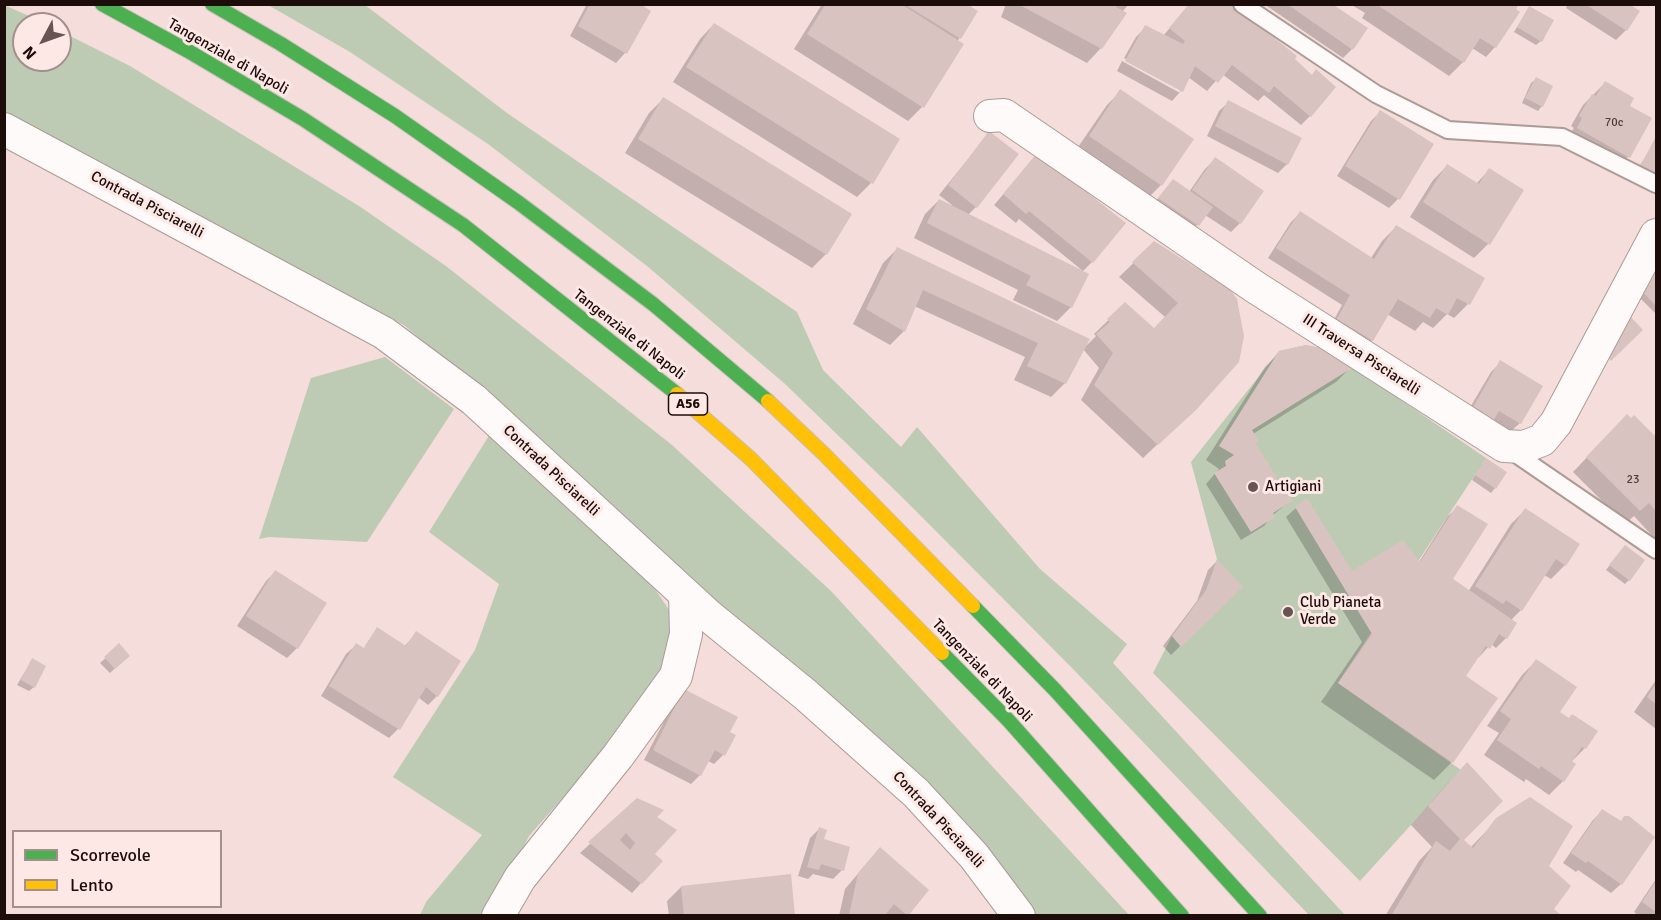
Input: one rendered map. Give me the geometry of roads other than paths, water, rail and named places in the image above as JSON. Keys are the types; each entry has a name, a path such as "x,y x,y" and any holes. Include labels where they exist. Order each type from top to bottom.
{"highway":[{"name":"Tangenziale di Napoli","path":"102,4 190,52 303,119 463,225 671,389 751,459 1009,721 1182,915"},
{"path":"212,4 281,44 395,116 519,203 653,304 761,394 832,462 1055,690 1260,915"}],"street":[{"name":"III Traversa Pisciarelli","path":"990,116 1004,115 1255,287 1504,446"},
{"name":"Contrada Pisciarelli","path":"4,129 384,333 474,400 708,616 806,695 916,793 974,856 1019,915"},
{"path":"1504,446 1524,447 1542,440 1556,423 1656,235"},
{"path":"498,915 520,878 618,756 676,676 686,634 685,594"}],"lane":[{"path":"1242,4 1376,94 1448,130 1562,136 1656,184"},
{"path":"1504,446 1656,550"}],"place":[{"name":"Artigiani","path":"1253,487"},
{"name":"Club Pianeta Verde","path":"1288,612"}]}
